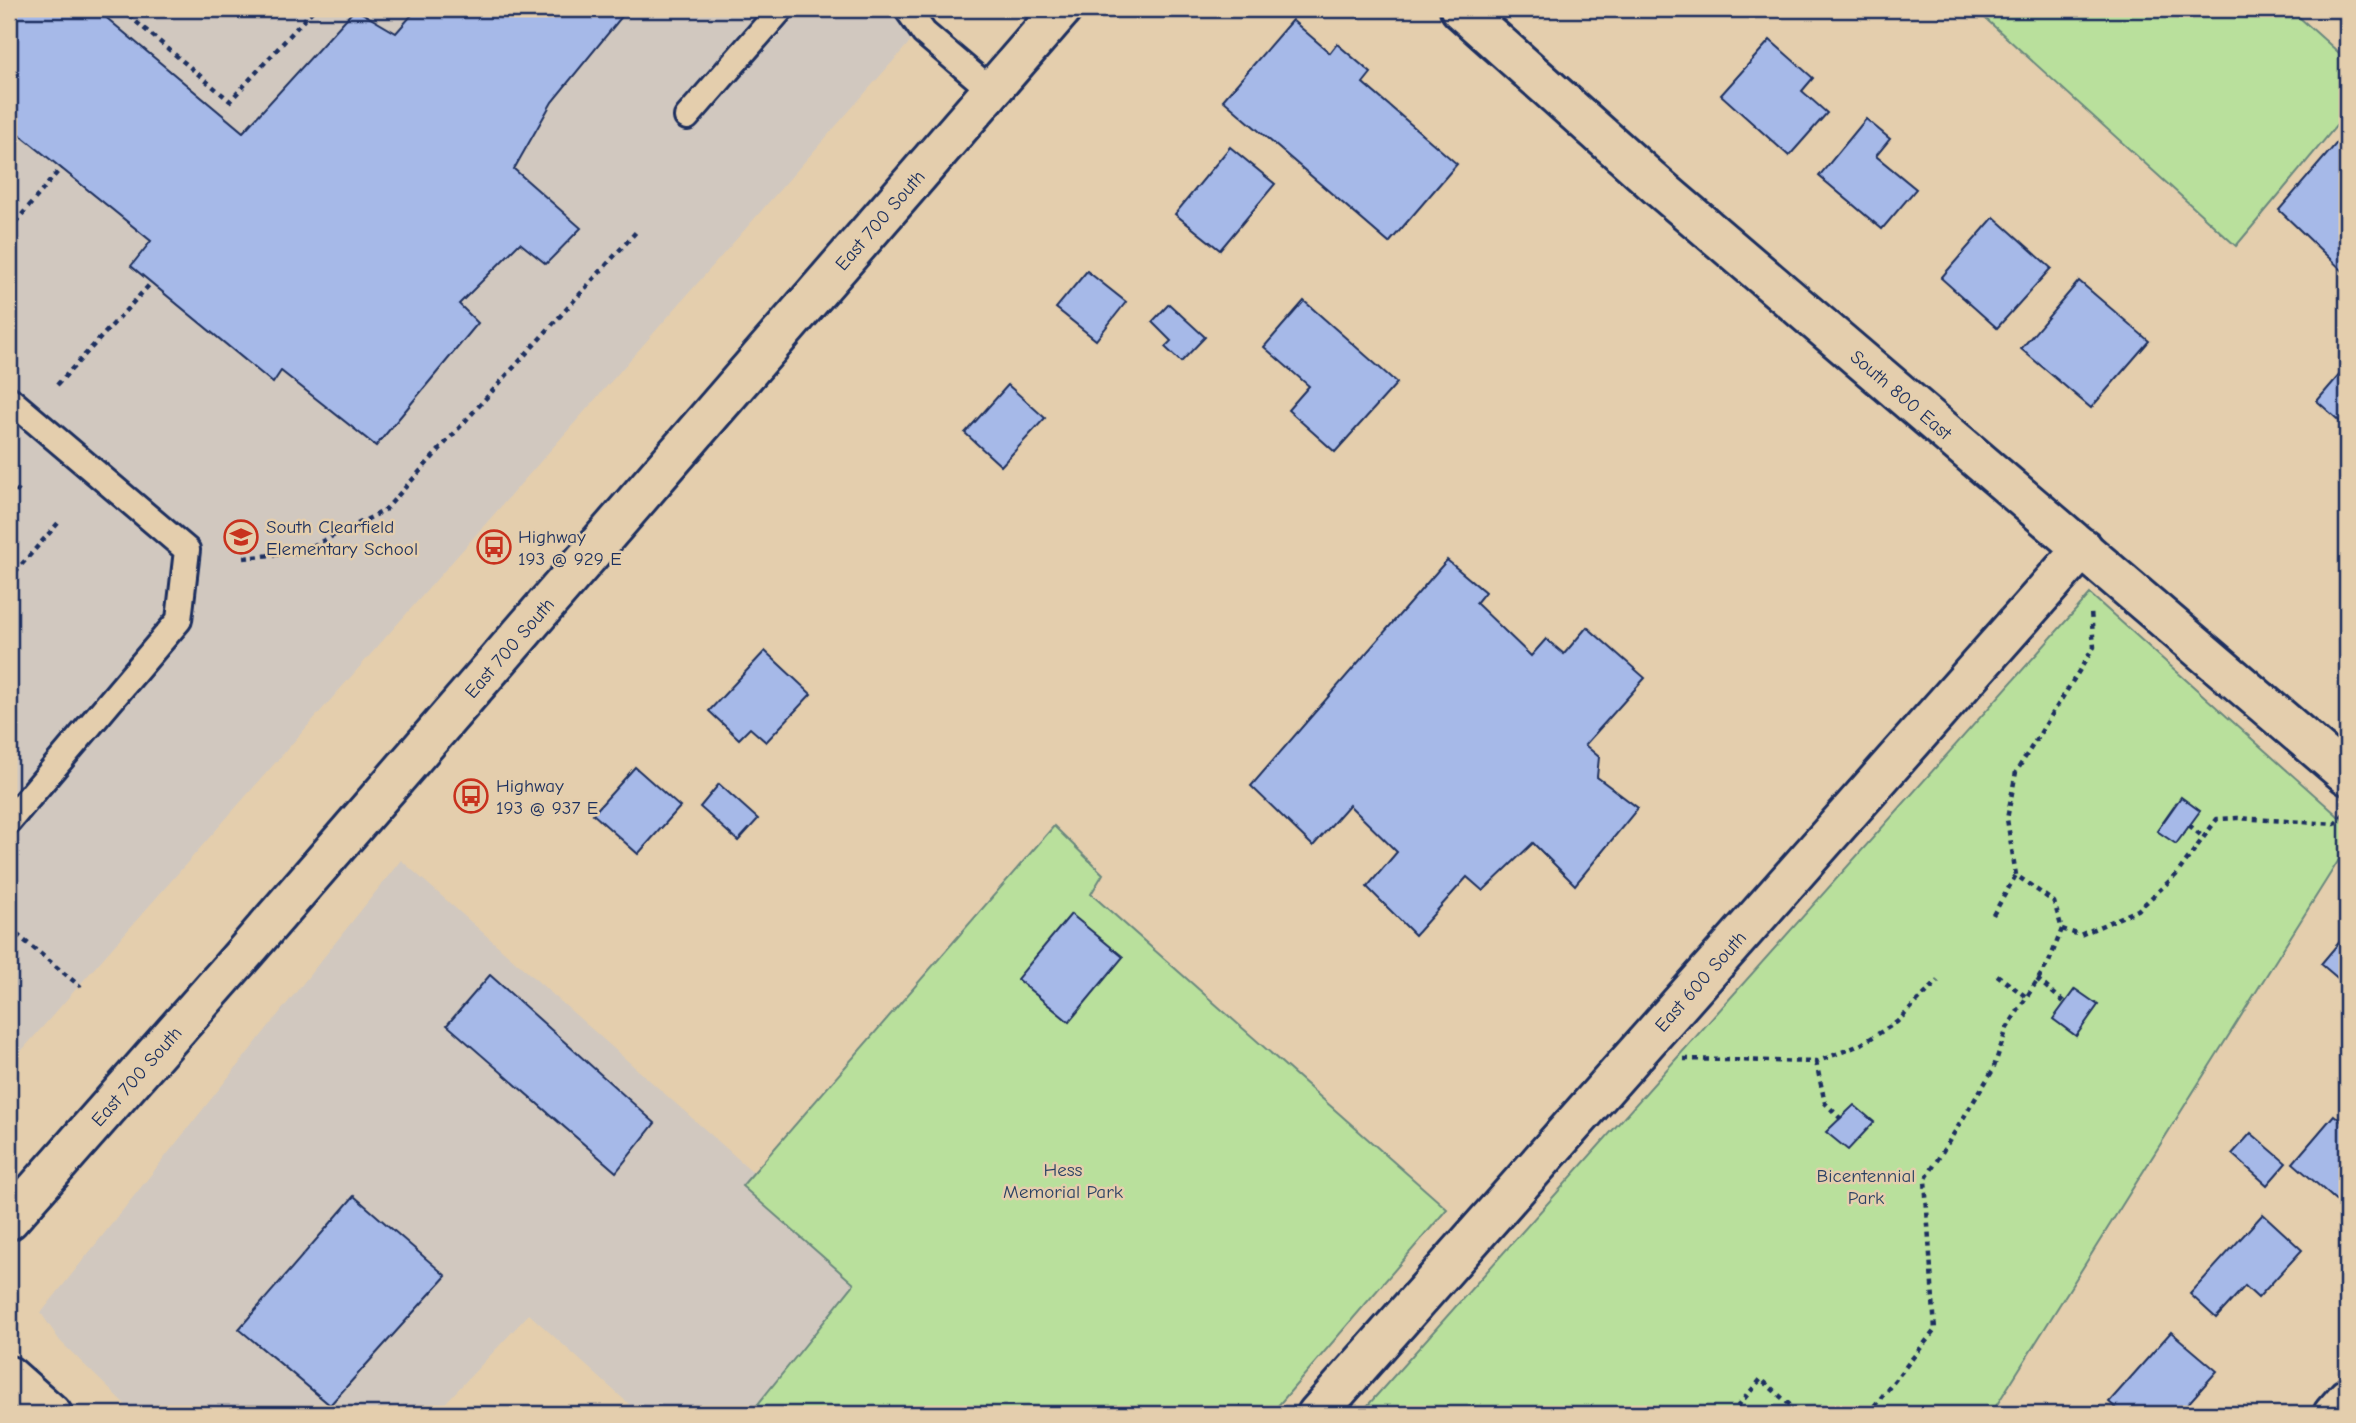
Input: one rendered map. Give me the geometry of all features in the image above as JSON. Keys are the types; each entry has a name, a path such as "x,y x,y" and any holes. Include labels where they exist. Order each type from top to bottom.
{"street":[{"name":"East 700 South","path":"9,1220 247,950 1062,9"},
{"name":"South 800 East","path":"1460,9 1661,189 2347,775"},
{"name":"East 600 South","path":"1317,1414 2083,548"},
{"path":"9,1376 52,1414"},
{"path":"2333,1414 2347,1398"}],"lane":[{"path":"687,117 781,9"},
{"path":"906,9 925,33 991,90"},
{"path":"9,399 187,550 179,620 9,821"}],"path":[{"path":"121,9 230,100 314,9"},
{"path":"9,230 61,168"},
{"path":"244,558 300,552 384,511 636,232"},
{"path":"57,385 152,282"},
{"path":"9,500 19,489"},
{"path":"15,572 59,522"},
{"path":"1993,915 2015,875 2007,819 2016,772 2094,647 2091,612"},
{"path":"2062,929 2080,935 2138,911 2176,874 2217,819 2336,824"},
{"path":"2189,825 2204,838"},
{"path":"1868,1414 1935,1330 1925,1180 1993,1070 2007,1028 2049,962 2062,929 2054,902 2015,875"},
{"path":"9,928 81,987"},
{"path":"1997,975 2025,996"},
{"path":"2036,979 2051,995 2065,1003"},
{"path":"1654,1034 1685,1060 1816,1062 1860,1045 1897,1022 1938,981"},
{"path":"1816,1062 1825,1103 1841,1119"},
{"path":"1731,1414 1761,1379 1800,1414"}],"shaded area":[{"name":"South Clearfield Elementary School","path":"9,9 939,9 9,1065"},
{"path":"401,860 753,1172 742,1186 854,1284 750,1414 640,1414 529,1314 435,1414 135,1414 60,1341 41,1313"}],"green space":[{"path":"1975,9 2290,9 2347,60 2347,113 2236,246"},
{"name":"Bicentennial Park","path":"2090,594 2347,824 2347,847 1991,1414 1360,1414"},
{"name":"Hess Memorial Park","path":"1054,826 1103,874 1091,894 1447,1209 1271,1414 750,1414 854,1284 742,1186"}],"building":[{"path":"9,9 96,9 243,132 355,9 396,33 417,9 628,9 552,102 514,169 581,228 546,264 520,243 459,304 478,323 376,446 281,371 273,383 131,266 151,241 9,126"},
{"path":"1292,20 1330,53 1337,44 1371,73 1363,83 1457,164 1389,243 1223,100"},
{"path":"1770,40 1813,78 1802,91 1827,113 1789,156 1721,95"},
{"path":"1866,119 1890,139 1876,156 1916,189 1882,229 1819,176"},
{"path":"2347,131 2347,275 2279,210"},
{"path":"1230,147 1275,184 1220,250 1175,214"},
{"path":"1994,217 2051,268 1997,328 1941,278"},
{"path":"1087,271 1126,302 1096,340 1056,308"},
{"path":"2079,281 2149,341 2091,408 2021,349"},
{"path":"1304,301 1397,383 1335,452 1288,410 1309,386 1264,347"},
{"path":"1169,304 1205,337 1181,362 1165,347 1171,341 1152,322"},
{"path":"2347,366 2347,428 2317,401"},
{"path":"1008,385 1045,418 1001,466 965,433"},
{"path":"1447,560 1485,592 1476,603 1531,656 1546,639 1564,654 1587,627 1645,678 1585,745 1599,757 1597,777 1638,808 1575,885 1533,843 1483,891 1467,877 1415,935 1367,887 1397,852 1349,805 1313,846 1251,786"},
{"path":"765,651 811,694 766,742 750,728 739,739 709,711"},
{"path":"635,767 680,807 638,854 593,814"},
{"path":"719,784 758,819 738,841 700,807"},
{"path":"2181,797 2200,811 2176,844 2157,831"},
{"path":"1071,914 1123,957 1069,1022 1017,979"},
{"path":"2347,933 2347,986 2321,964"},
{"path":"490,975 655,1123 616,1172 447,1025"},
{"path":"2075,989 2098,1005 2076,1036 2053,1019"},
{"path":"1854,1105 1874,1122 1848,1150 1826,1132"},
{"path":"2334,1115 2347,1126 2347,1193 2339,1203 2293,1163"},
{"path":"2251,1133 2286,1163 2267,1185 2232,1154"},
{"path":"354,1196 446,1276 330,1405 239,1329"},
{"path":"2263,1214 2302,1250 2258,1298 2245,1286 2216,1318 2190,1294"},
{"path":"2171,1332 2217,1371 2179,1414 2123,1414 2109,1402"}],"place":[{"name":"South Clearfield Elementary School","path":"241,537"},
{"name":"Highway 193 @ 929 E","path":"494,547"},
{"name":"Highway 193 @ 937 E","path":"471,796"}]}
